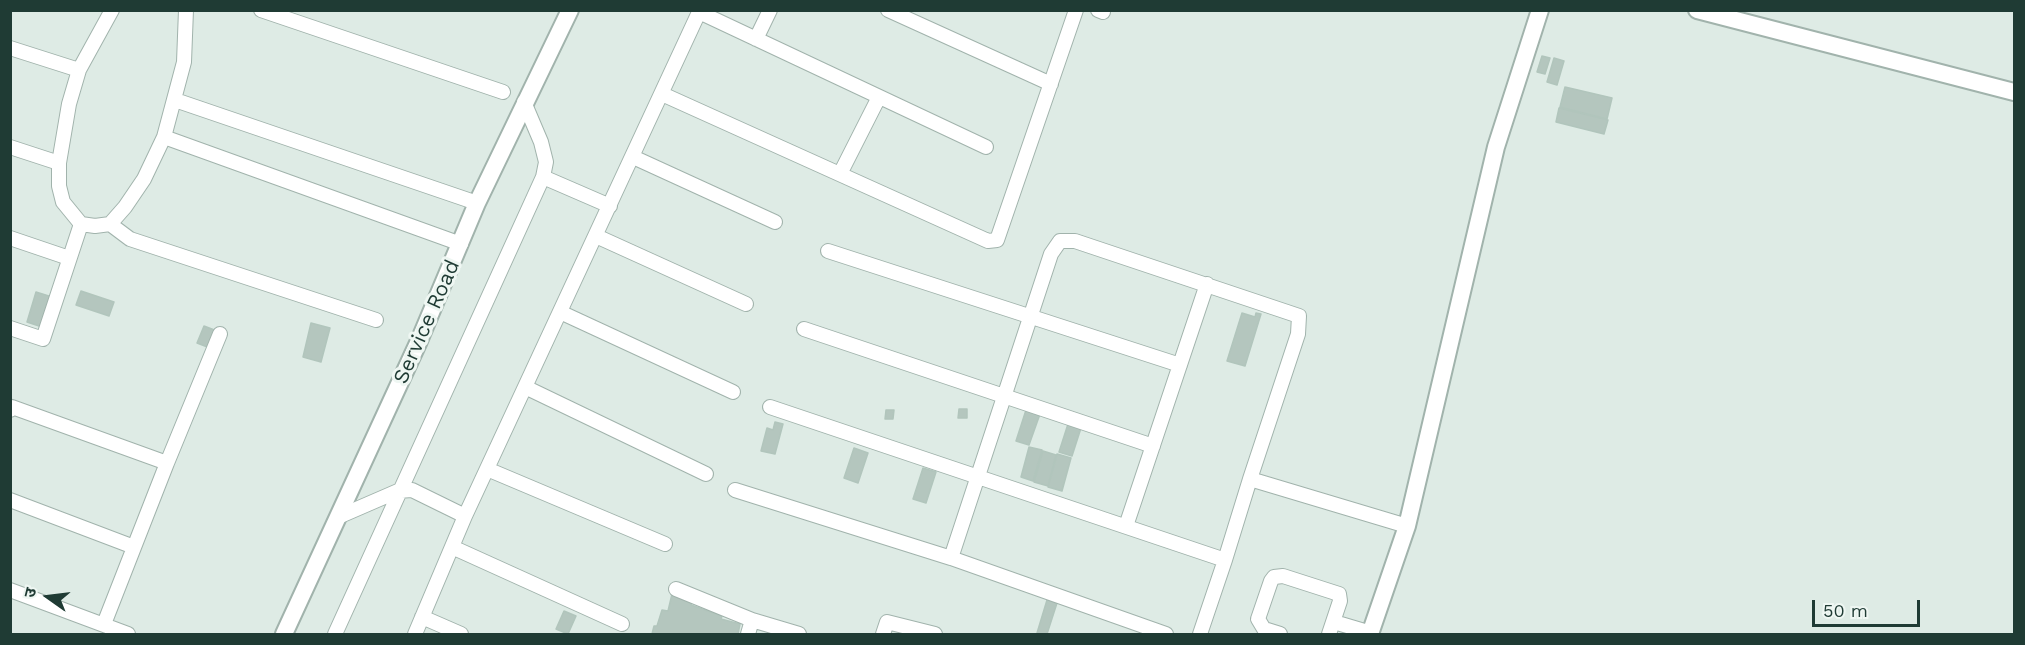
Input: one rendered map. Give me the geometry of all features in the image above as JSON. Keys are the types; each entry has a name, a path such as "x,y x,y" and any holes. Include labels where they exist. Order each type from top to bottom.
{"street":[{"path":"112,10 79,70 64,130 59,164 59,186 63,202 81,224 95,226 110,224 130,238 376,320"},
{"path":"110,224 144,179 164,137 184,62 186,10"},
{"path":"261,10 503,92"},
{"name":"Service Road","path":"284,634 461,244 477,203 570,10"},
{"path":"756,39 770,10"},
{"path":"888,10 906,14 1051,84"},
{"path":"662,94 988,241 997,240 1076,10"},
{"path":"1280,634 1264,629 1258,619 1274,577 1283,576 1339,594 1332,628 1371,634 1407,526 1496,147 1540,10"},
{"path":"1697,10 2014,92"},
{"path":"415,634 465,516 700,11 986,147"},
{"path":"10,48 79,70"},
{"path":"840,174 879,97"},
{"path":"175,100 477,203"},
{"path":"335,634 398,491 543,177 546,162 544,152 524,102"},
{"path":"164,137 461,244"},
{"path":"10,147 59,164"},
{"path":"633,157 775,222"},
{"path":"543,177 610,206"},
{"path":"10,328 43,339 81,224"},
{"path":"596,236 746,304"},
{"path":"10,238 69,258"},
{"path":"951,558 1051,254 1060,241 1075,241 1299,316 1298,334 1200,634"},
{"path":"828,251 1180,365"},
{"path":"1126,526 1207,284"},
{"path":"560,312 733,392"},
{"path":"804,329 1153,446"},
{"path":"104,624 220,334"},
{"path":"525,387 706,474"},
{"path":"770,407 1225,560"},
{"path":"11,408 167,464"},
{"path":"487,469 665,544"},
{"path":"1250,479 1407,526"},
{"path":"338,517 398,491 412,490 465,516"},
{"path":"735,490 951,558 1166,634"},
{"path":"10,500 134,547"},
{"path":"452,547 622,624"},
{"path":"676,589 752,620 799,634"},
{"path":"10,590 128,634"},
{"path":"422,617 461,634"},
{"path":"748,634 752,620"},
{"path":"883,634 887,622 934,634"}],"building":[{"path":"1542,56 1550,58 1545,74 1537,72"},
{"path":"1554,58 1564,61 1557,85 1547,82"},
{"path":"1565,87 1612,98 1607,119 1560,107"},
{"path":"1559,108 1608,120 1604,134 1556,122"},
{"path":"81,291 114,302 109,316 76,305"},
{"path":"36,292 52,297 42,327 27,322"},
{"path":"1242,313 1255,317 1256,313 1261,314 1245,366 1227,361"},
{"path":"311,323 330,328 321,362 303,357"},
{"path":"204,326 217,331 210,348 197,343"},
{"path":"959,409 967,409 967,418 958,418"},
{"path":"886,410 894,410 893,419 885,419"},
{"path":"1026,410 1040,414 1029,445 1016,441"},
{"path":"775,422 783,424 775,454 761,451 767,428 773,430"},
{"path":"1068,424 1081,428 1072,456 1059,452"},
{"path":"1029,447 1042,450 1033,481 1021,477"},
{"path":"854,448 868,453 858,483 844,478"},
{"path":"1043,451 1056,455 1048,486 1034,482"},
{"path":"1057,454 1071,458 1062,491 1048,487"},
{"path":"923,468 936,472 926,503 913,499"},
{"path":"672,594 692,600 691,605 722,616 721,619 740,624 738,634 652,634 662,610 668,611"},
{"path":"1047,600 1057,603 1047,634 1041,634 1037,633"},
{"path":"564,611 576,616 568,634 556,629"}]}
